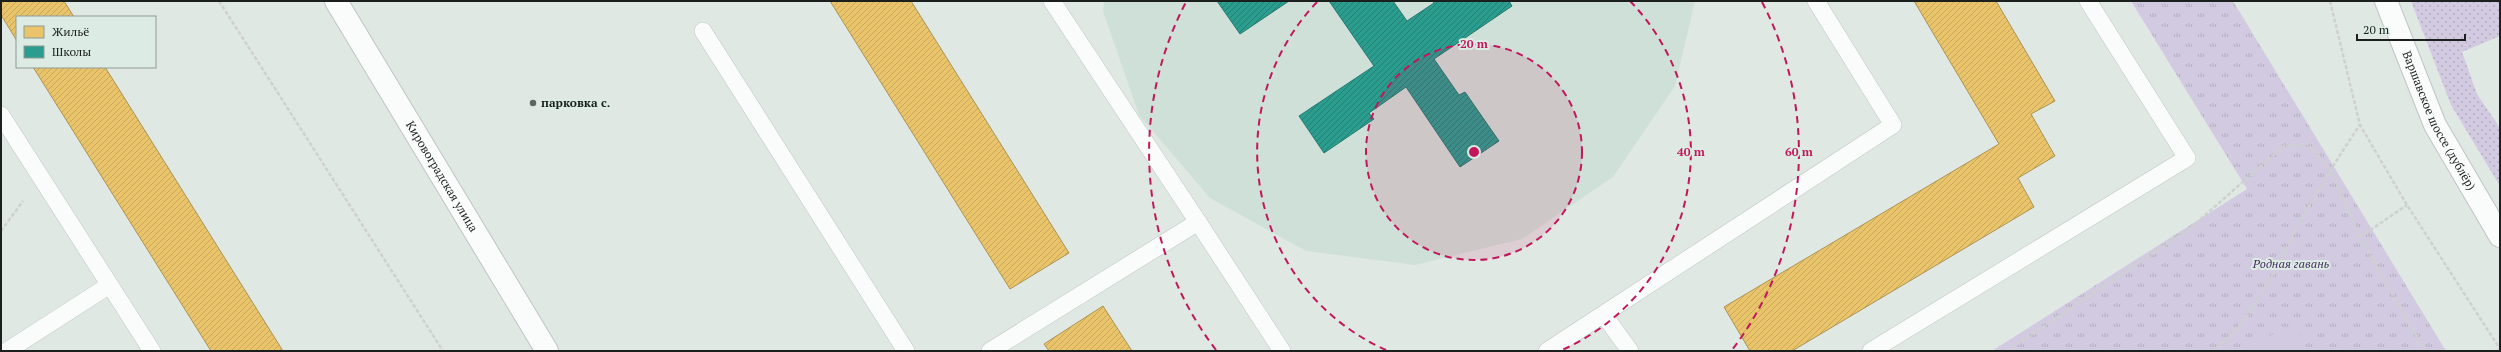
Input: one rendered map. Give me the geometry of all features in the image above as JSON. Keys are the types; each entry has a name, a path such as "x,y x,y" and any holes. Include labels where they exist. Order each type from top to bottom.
{"street":[{"name":"Кировоградская улица","path":"336,1 547,351"},
{"name":"Варшавское шоссе (дублёр)","path":"2386,1 2435,125 2500,236"}],"lane":[{"path":"1052,1 1282,351"},
{"path":"1547,351 1893,125 1816,1"},
{"path":"1870,351 2187,158 2088,1"},
{"path":"703,31 906,351"},
{"path":"1,115 108,286 152,351"},
{"path":"990,351 1198,222"},
{"path":"7,351 108,286"},
{"path":"1604,315 1630,351"}],"path":[{"path":"219,1 443,351"},
{"path":"2330,1 2360,125 2407,205 2500,349"},
{"path":"2212,351 2220,345 2256,303 2330,169 2360,125"},
{"path":"2008,351 2188,230 2284,146 2308,144 2330,169 2360,237 2425,351"},
{"path":"1,231 40,178"},
{"path":"2360,237 2407,205"}],"shaded area":[{"path":"1104,1 1695,1 1675,86 1613,177 1522,239 1415,265 1306,251 1210,198 1139,115 1103,11"}],"green space":[{"name":"Родная гавань","path":"2131,1 2233,1 2446,351 1992,351 2247,189"},
{"path":"2411,1 2500,1 2500,36 2462,52 2477,94 2500,128 2500,186 2451,105"},
{"path":"2294,323 2308,351 2241,351"}],"building: Жильё":[{"path":"1,1 64,1 73,16 16,16 16,39 1,15"},
{"path":"830,1 911,1 1069,253 1010,289"},
{"path":"1914,1 1996,1 2055,101 2031,114 2055,156 2018,178 2034,207 1792,351 1750,351 1724,307 1999,144"},
{"path":"34,68 106,68 283,351 211,351"},
{"path":"1103,306 1132,351 1049,351 1044,344"}],"building: Школы":[{"path":"1217,1 1289,1 1240,34"},
{"path":"1329,1 1393,1 1407,21 1434,3 1433,1 1509,1 1512,6 1434,59 1459,95 1465,92 1499,141 1460,167 1406,87 1369,113 1374,119 1324,153 1299,116 1374,66"}],"place":[{"name":"парковка с.","path":"533,103"}]}
